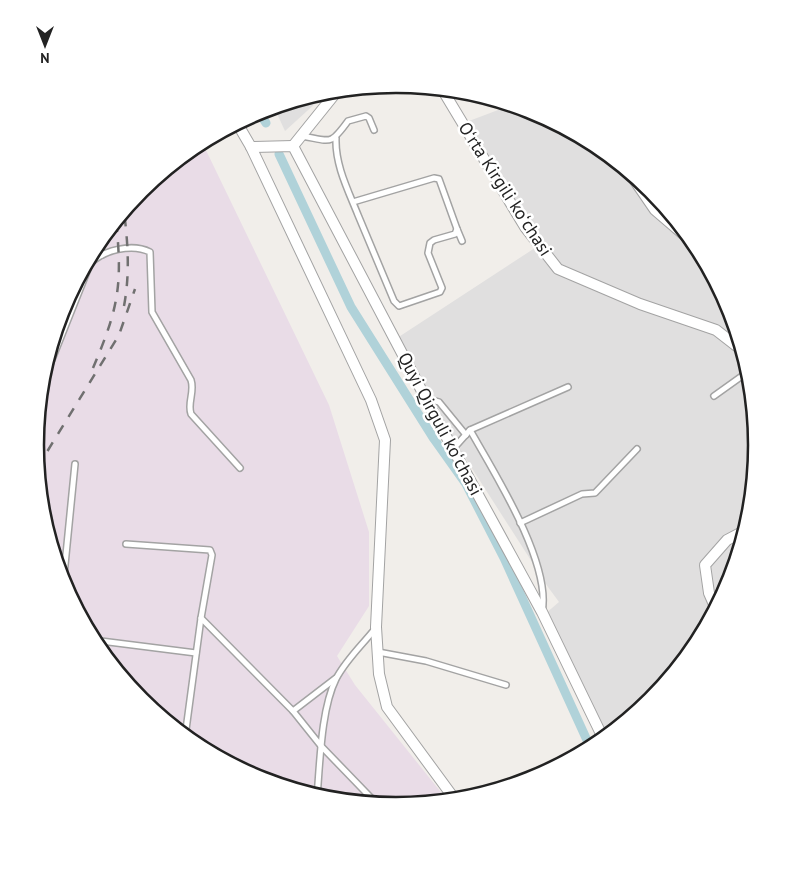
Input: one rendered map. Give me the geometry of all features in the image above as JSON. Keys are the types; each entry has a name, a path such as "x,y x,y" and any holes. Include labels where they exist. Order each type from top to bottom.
{"street":[{"name":"Oʻrta Kirgili koʻchasi","path":"447,97 525,227 558,269 640,304 716,330 733,343"},
{"path":"251,146 293,146 330,99"},
{"path":"241,130 251,146 371,400 386,440 376,627 379,674 387,707 451,794"},
{"name":"Quyi Qirguli koʻchasi","path":"293,146 425,398 542,612 600,732"},
{"path":"648,199 655,210 666,219"},
{"path":"712,600 709,593 705,565 727,540 736,535"}],"lane":[{"path":"301,136 331,141 336,138 348,121 366,116 369,118 374,130"},
{"path":"336,138 339,167 394,301 399,306 440,292 442,288 428,253 429,248 434,240 455,234 457,229"},
{"path":"353,202 434,178 439,179 462,241"},
{"path":"98,258 102,255 128,248 150,252 152,312 191,380 193,386 189,409 191,414 240,468"},
{"path":"59,341 76,298"},
{"path":"714,396 741,377"},
{"path":"453,449 470,430 568,387"},
{"path":"425,398 439,402 466,435"},
{"path":"470,430 520,523 542,582 544,602 542,612"},
{"path":"520,523 582,494 595,493 637,449"},
{"path":"65,566 75,464"},
{"path":"126,544 210,550 212,555 201,618 186,728"},
{"path":"201,618 293,711 321,746 370,797"},
{"path":"293,711 337,678 376,627"},
{"path":"103,641 196,653"},
{"path":"378,652 426,661 506,686"},
{"path":"318,789 321,746 328,703 337,678"}],"shaded area":[{"path":"316,102 285,131 277,114"},
{"path":"500,109 531,120 572,140 592,153 645,196 675,231 701,269 730,332 741,377 747,422 747,469 741,514 730,559 701,622 675,660 645,695 601,731 545,614 559,602 391,342 541,244 469,121"},
{"path":"206,149 329,405 369,532 369,606 337,656 355,685 443,795 396,798 350,795 327,791 305,786 261,771 220,751 182,725 147,695 131,678 91,622 62,559 47,491 44,446 47,400 62,332 91,269 131,213 164,181"}],"waterway":[{"path":"264,119 266,123"},
{"path":"279,154 351,307 434,439 466,484 504,558 587,741"}],"railway":[{"path":"124,306 128,259 125,220"},
{"path":"93,368 108,329 116,297 119,263 117,231"},
{"path":"44,456 119,335 135,289"}]}
